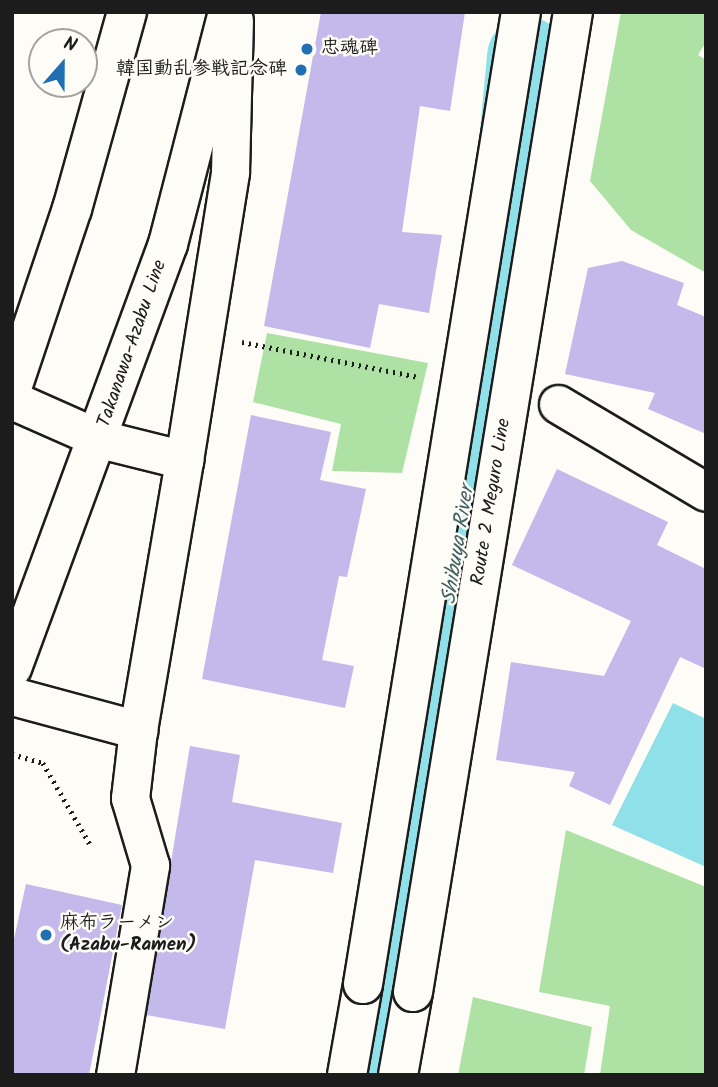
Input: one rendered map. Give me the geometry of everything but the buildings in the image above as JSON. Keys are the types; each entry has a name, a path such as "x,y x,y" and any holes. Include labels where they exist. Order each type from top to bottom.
{"main road":[{"path":"12,388 76,197 127,12"},
{"name":"Takanawa-Azabu Line","path":"12,668 100,439 168,244 228,12"},
{"path":"347,1075 521,12"},
{"name":"Route 2 Meguro Line","path":"398,1075 573,12"}],"street":[{"path":"115,1075 150,865 130,798 138,730 230,172 234,12"},
{"path":"12,400 100,439 184,460"},
{"path":"558,404 706,492"},
{"path":"12,696 138,730"}],"path":[{"path":"241,342 415,376"},
{"path":"12,754 43,763 90,844"}],"green space":[{"path":"621,12 706,12 706,42 698,55 706,60 706,273 631,230 590,181"},
{"path":"267,333 428,363 402,473 332,471 341,424 253,402"},
{"path":"566,830 706,887 706,1075 600,1075 610,1006 539,992"},
{"path":"473,997 592,1027 584,1075 458,1075"}],"water":[{"path":"673,703 706,719 706,867 612,825"}],"waterway":[{"name":"Shibuya River","path":"369,1075 423,783 513,197 526,56"}],"place":[{"name":"忠魂碑","path":"307,49"},
{"name":"韓国動乱参戦記念碑","path":"301,70"},
{"name":"麻布ラーメン (Azabu-Ramen)","path":"46,935"}]}
